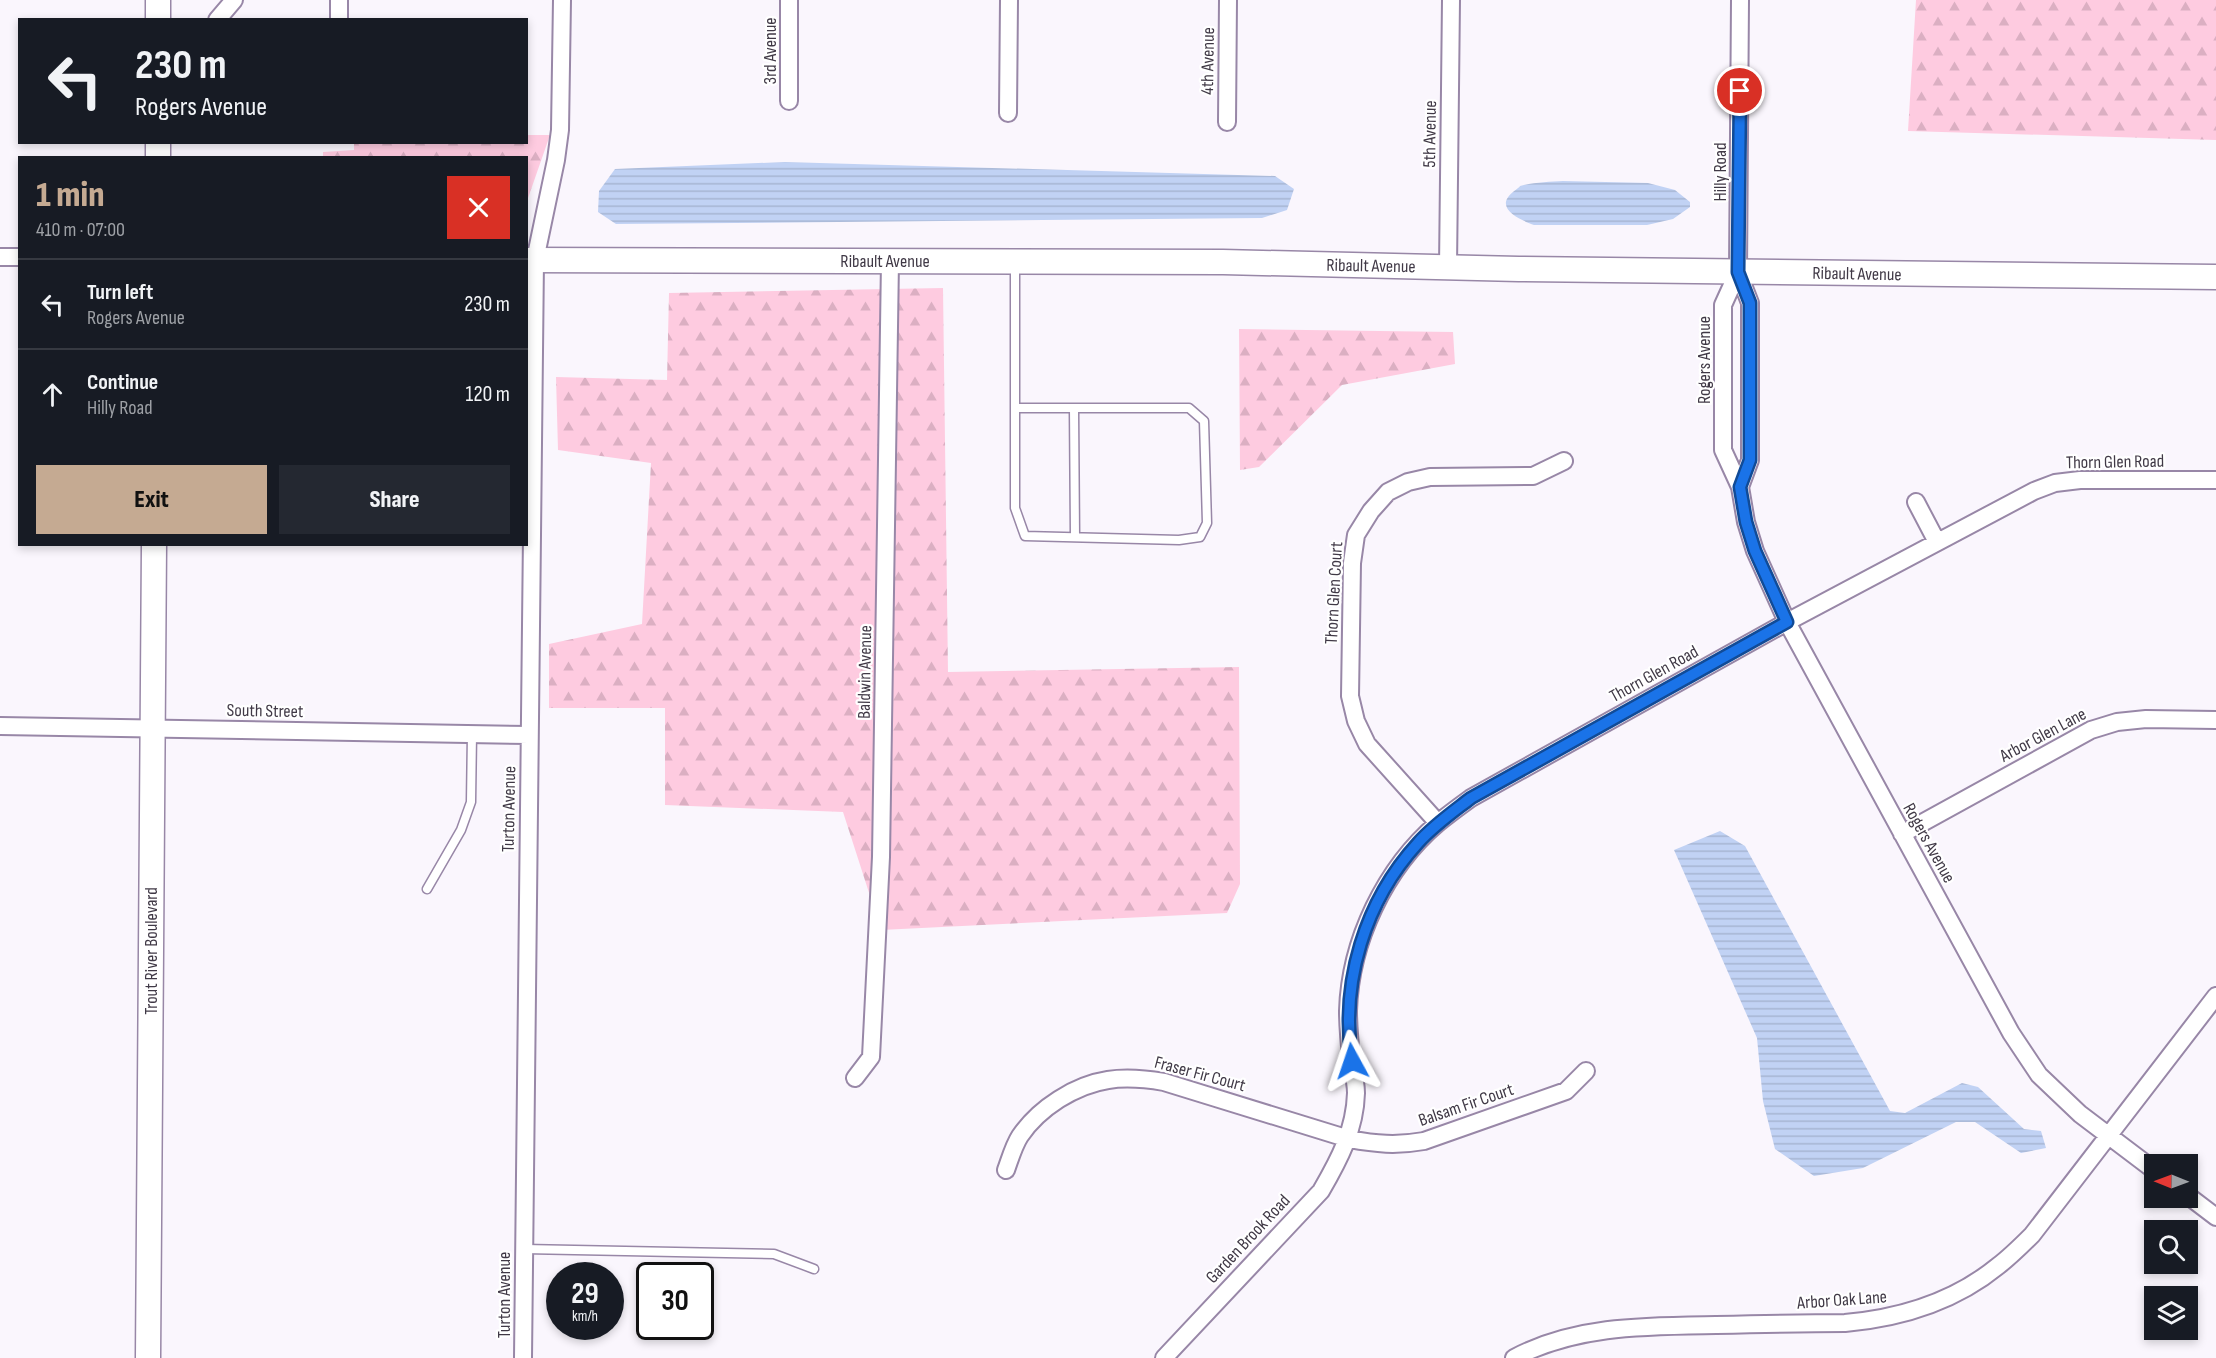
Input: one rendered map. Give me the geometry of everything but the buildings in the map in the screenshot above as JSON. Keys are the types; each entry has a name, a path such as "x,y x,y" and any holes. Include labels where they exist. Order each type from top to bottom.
{"street":[{"path":"158,0 158,18"},
{"path":"219,18 234,0"},
{"path":"339,0 339,18"},
{"name":"Turton Avenue","path":"523,1358 530,735 531,260 556,160 560,130 562,0"},
{"name":"3rd Avenue","path":"789,0 789,101"},
{"path":"1008,0 1008,113"},
{"name":"4th Avenue","path":"1227,122 1228,0"},
{"name":"5th Avenue","path":"1448,268 1451,0"},
{"name":"Hilly Road","path":"1738,272 1740,0"},
{"path":"0,257 18,257"},
{"name":"Ribault Avenue","path":"531,260 1223,262 1448,268 2216,277"},
{"name":"Baldwin Avenue","path":"855,1078 871,1057 881,857 890,261"},
{"name":"Rogers Avenue","path":"1738,272 1723,305 1723,450 1740,487 1746,522 1755,551 1787,622 2011,1033 2039,1075 2080,1114 2144,1162"},
{"name":"Rogers Avenue","path":"1738,272 1750,303 1750,460 1740,487"},
{"name":"Thorn Glen Court","path":"1438,823 1367,744 1356,721 1350,696 1352,563 1356,535 1371,511 1388,492 1408,482 1430,477 1533,476 1564,460"},
{"name":"Thorn Glen Road","path":"1349,1138 1356,1093 1349,1045 1348,1011 1353,971 1368,921 1391,877 1418,843 1438,823 1471,798 1787,622 2034,491 2055,483 2079,480 2216,480"},
{"path":"1916,501 1937,542"},
{"name":"Trout River Boulevard","path":"148,1358 154,546"},
{"name":"Arbor Glen Lane","path":"1902,834 2091,730 2117,722 2146,719 2216,720"},
{"name":"South Street","path":"0,726 530,735"},
{"name":"Arbor Oak Lane","path":"1514,1358 1528,1350 1579,1334 1643,1326 1845,1323 1879,1320 1917,1310 1955,1294 1997,1267 2032,1235 2216,996"},
{"name":"Balsam Fir Court","path":"1349,1138 1375,1144 1401,1145 1424,1141 1566,1091 1586,1071"},
{"name":"Fraser Fir Court","path":"1006,1170 1019,1137 1044,1110 1075,1091 1108,1080 1140,1078 1164,1082 1349,1138"},
{"name":"Garden Brook Road","path":"1164,1358 1321,1191 1349,1138"},
{"path":"2198,1203 2216,1217"}],"lane":[{"path":"1015,261 1015,408 1015,508 1025,536 1179,540 1200,537 1208,523 1204,421 1189,408 1015,408"},
{"path":"1074,408 1075,537"},
{"path":"427,889 461,830 471,802 472,733"},
{"path":"524,1249 774,1254 814,1269"}],"green space":[{"path":"1916,0 2216,0 2216,140 1908,131"},
{"path":"528,135 550,135 528,198 528,156 323,156 323,152 354,150 354,144 528,144"},
{"path":"943,288 948,672 1239,667 1240,884 1227,913 881,930 843,812 665,805 665,708 549,708 549,644 642,624 651,463 558,450 556,377 667,380 669,293"},
{"path":"1239,329 1453,332 1455,364 1342,385 1259,467 1240,470"}],"water":[{"path":"785,162 1275,176 1294,189 1287,210 1262,218 616,224 598,212 599,191 615,169"},
{"path":"1563,181 1648,183 1675,190 1690,202 1690,207 1673,219 1647,225 1534,225 1516,217 1507,208 1508,198 1520,186"},
{"path":"1720,831 1745,846 1890,1111 1905,1113 1962,1083 1978,1087 2024,1129 2041,1131 2046,1148 2021,1153 1975,1122 1956,1122 1863,1168 1814,1176 1775,1149 1763,1101 1757,1038 1674,850"}],"route":[{"path":"1352,1061 1348,1011 1353,971 1368,921 1391,877 1418,843 1438,823 1471,798 1787,622 1755,551 1746,522 1740,487 1750,460 1750,303 1738,272 1740,91"}]}
